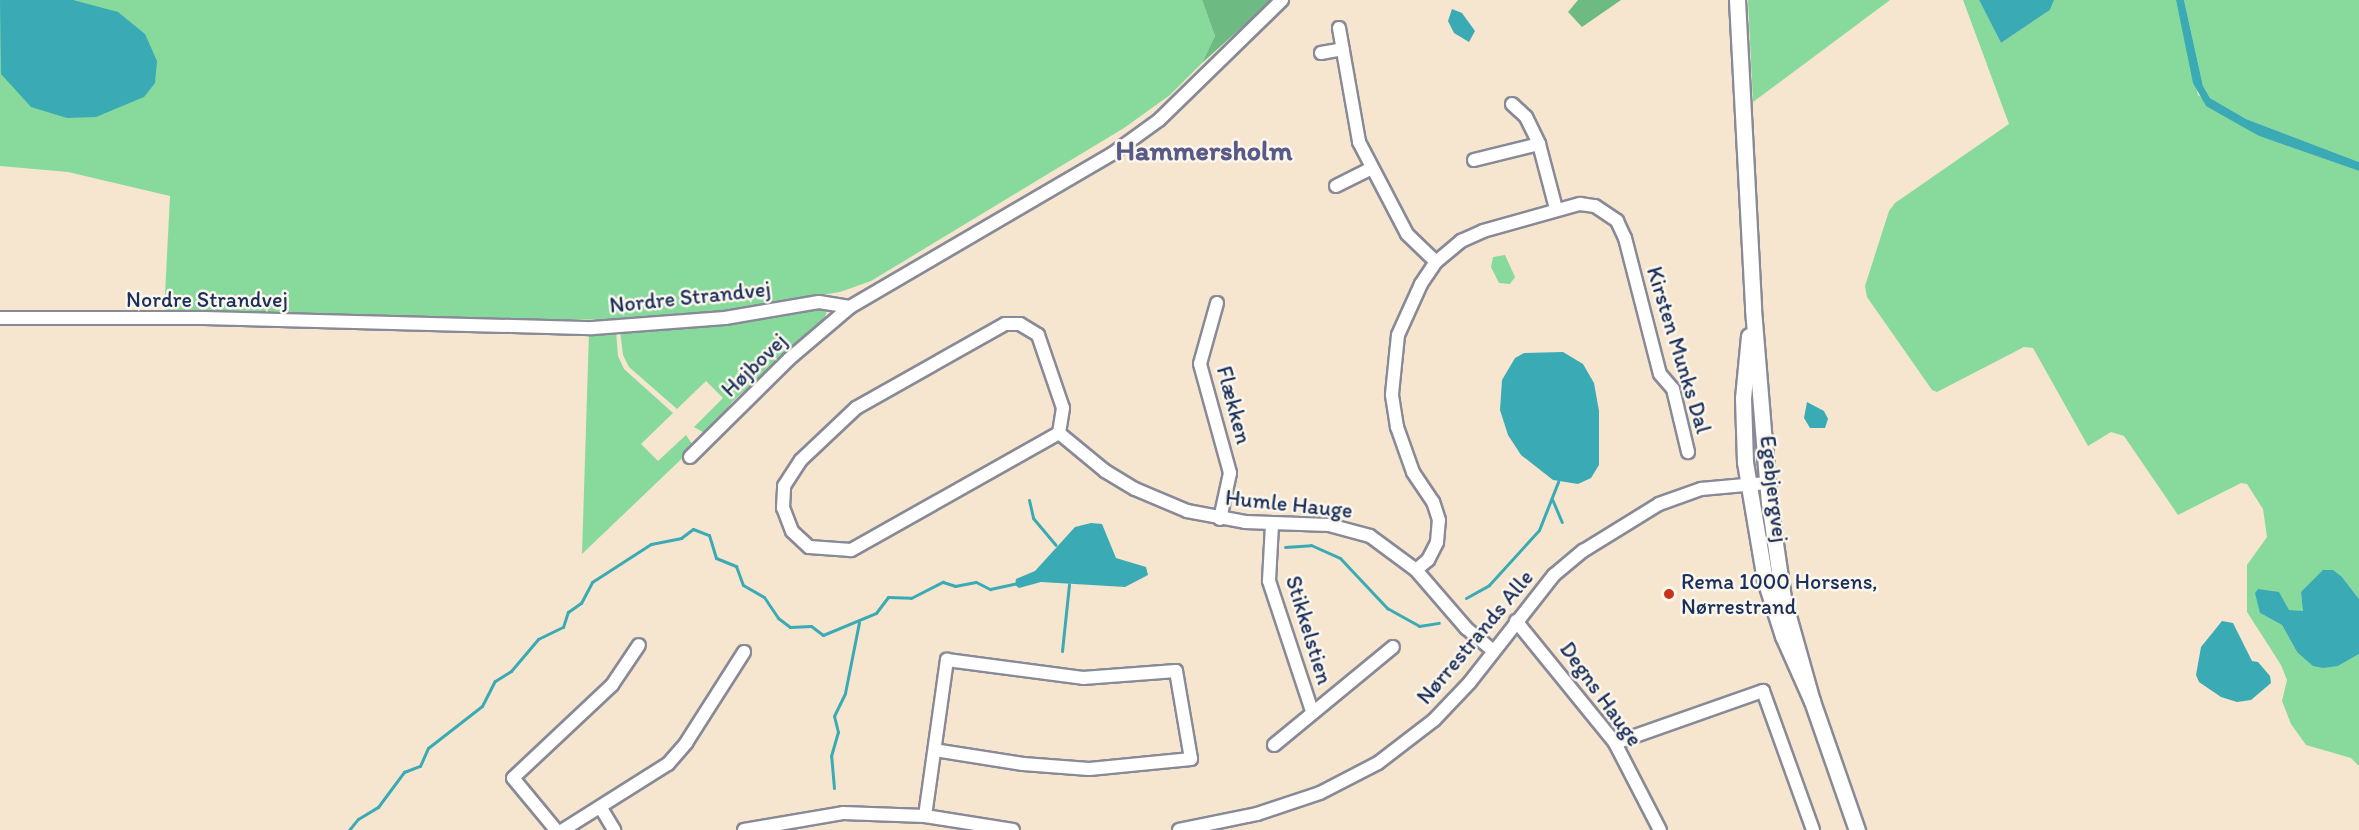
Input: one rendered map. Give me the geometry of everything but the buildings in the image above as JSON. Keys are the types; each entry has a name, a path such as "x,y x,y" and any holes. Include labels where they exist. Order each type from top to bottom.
{"street":[{"path":"850,307 1112,154 1167,113 1282,0"},
{"name":"Egebjergvej","path":"1737,0 1753,309 1767,483 1783,598 1812,701 1857,830"},
{"path":"1339,28 1359,142 1407,234 1436,262"},
{"path":"1321,53 1343,49"},
{"path":"1512,104 1526,117 1539,144 1557,209"},
{"path":"1474,160 1539,144"},
{"path":"1336,186 1372,168"},
{"name":"Kirsten Munks Dal","path":"1416,570 1428,561 1437,542 1438,520 1433,502 1413,472 1397,427 1394,363 1398,335 1421,284 1436,262 1461,241 1483,231 1557,209 1595,206 1617,221 1625,238 1660,374 1673,388 1688,452"},
{"name":"Nordre Strandvej","path":"0,318 204,318 593,328 725,318 819,303 850,307"},
{"name":"Flækken","path":"1217,303 1200,364 1230,473 1220,519"},
{"name":"Højbovej","path":"690,457 789,359 850,307"},
{"name":"Egebjergvej","path":"1753,309 1743,398 1747,484 1773,607 1794,665 1812,701"},
{"path":"1005,324 1020,324 1038,335 1064,408 1059,433 851,550 809,547 792,531 783,508 784,486 801,460 856,408 1005,324"},
{"name":"Humle Hauge","path":"1059,433 1105,471 1167,504 1220,519 1272,525 1350,528 1389,548 1416,570 1466,628 1493,651"},
{"name":"Nørrestrands Alle","path":"1179,830 1257,814 1320,793 1378,763 1434,720 1554,575 1638,515 1701,489 1767,483"},
{"path":"1747,484 1760,493 1770,555 1783,598"},
{"name":"Stikkelstien","path":"1272,525 1269,581 1312,711"},
{"name":"Degns Hauge","path":"1516,621 1615,743 1660,830"},
{"path":"556,830 513,778 612,685 639,645"},
{"name":"Stikkelstien","path":"1274,745 1312,711 1393,646"},
{"path":"563,830 668,765 686,743 744,652"},
{"path":"925,816 947,660 1083,678 1176,671 1191,759 1089,769 1023,764 935,750"},
{"path":"1615,743 1763,691 1813,830"},
{"path":"601,808 614,830"},
{"path":"744,830 843,813 925,816 1013,830"}],"green space":[{"path":"0,0 1202,0 1215,36 1202,63 1170,95 1124,128 871,281 840,292 728,310 628,320 164,314 170,196 68,172 0,166"},
{"path":"1202,0 1272,0 1202,63 1215,36"},
{"path":"1578,0 1621,0 1582,27 1568,12"},
{"path":"1748,0 1890,0 1753,102"},
{"path":"1963,0 1979,0 2001,43 2050,10 2054,0 2176,0 2198,95 2259,136 2359,171 2359,599 2342,577 2301,592 2304,611 2260,613 2282,625 2297,652 2338,666 2359,654 2359,766 2351,758 2306,745 2291,724 2282,701 2287,680 2281,665 2247,612 2247,565 2267,537 2263,509 2247,484 2241,483 2178,515 2124,436 2111,432 2088,446 2033,348 2024,347 1937,392 1932,390 1867,297 1865,286 1889,211 1895,203 2009,124"},
{"path":"2184,0 2359,0 2359,162 2246,119 2210,98 2203,86"},
{"path":"1505,255 1515,277 1510,284 1499,283 1491,267 1493,257"},
{"path":"817,307 827,311 824,319 733,401 706,434 694,427 723,398 706,381 677,409 629,367 623,355 620,331"},
{"path":"616,331 618,356 624,369 673,413 641,444 658,461 686,435 694,447 582,554 589,332"}],"water":[{"path":"0,0 73,0 118,12 145,34 157,61 155,83 144,97 96,117 67,118 31,107 1,74"},
{"path":"1979,0 2054,0 2050,10 2001,43"},
{"path":"2176,0 2184,0 2203,86 2210,98 2246,119 2359,162 2359,171 2259,136 2206,106 2193,83"},
{"path":"1452,9 1462,13 1475,31 1469,42 1454,33 1448,21"},
{"path":"1563,352 1583,364 1594,383 1599,411 1599,465 1591,478 1578,484 1553,480 1521,455 1508,435 1500,410 1502,380 1515,358 1524,353"},
{"path":"1807,402 1824,411 1828,419 1825,428 1810,428 1804,418"},
{"path":"1091,523 1102,524 1116,558 1146,567 1148,575 1125,587 1041,582 1019,588 1015,585 1016,579 1035,571 1075,527"},
{"path":"2323,570 2333,570 2342,577 2359,599 2359,654 2338,666 2323,668 2313,666 2297,652 2282,625 2260,613 2255,593 2258,589 2279,592 2289,610 2303,611 2301,592"},
{"path":"2222,621 2233,623 2252,661 2258,662 2270,676 2271,683 2251,700 2237,702 2221,697 2199,682 2196,675 2201,647"}],"waterway":[{"path":"1466,598 1489,585 1539,530 1558,482"},
{"path":"1552,499 1562,522"},
{"path":"1029,500 1033,518 1056,545"},
{"path":"349,830 358,819 378,807 404,772 420,766 428,748 482,706 495,681 511,671 538,639 563,627 568,612 581,603 592,582 651,544 681,538 693,529 709,535 716,558 736,566 743,585 764,597 778,618 790,627 811,626 823,635 876,613 888,597 911,598 943,582 955,586 976,582 990,589 1014,584"},
{"path":"1285,547 1311,545 1340,558 1387,608 1419,626 1439,623"},
{"path":"1062,651 1069,584"},
{"path":"834,788 831,756 838,732 834,716 845,693 859,622"}],"place":[{"name":"Rema 1000 Horsens, Nørrestrand","path":"1669,594"}],"district":[{"name":"Hammersholm","path":"1204,150"}]}
